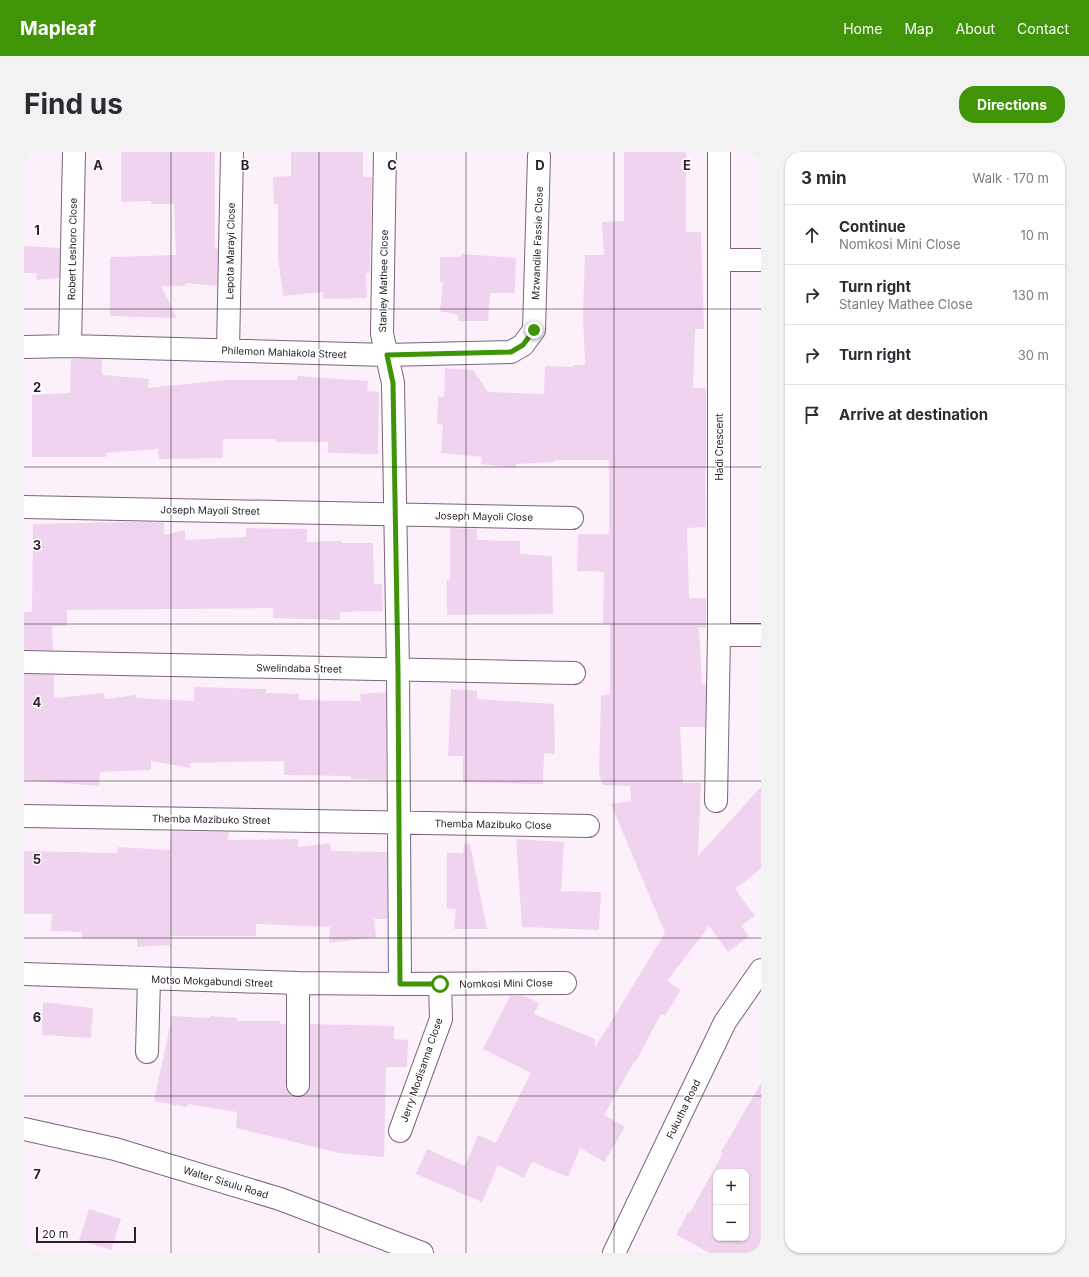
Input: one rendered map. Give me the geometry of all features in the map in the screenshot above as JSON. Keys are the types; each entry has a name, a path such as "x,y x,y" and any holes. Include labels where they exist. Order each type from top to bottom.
{"street":[{"name":"Robert Leshoro Close","path":"70,346 74,152"},
{"name":"Lepota Marayi Close","path":"228,350 232,152"},
{"name":"Stanley Mathee Close","path":"385,152 382,334 393,383 398,671 400,984"},
{"name":"Hadi Crescent","path":"716,801 719,634 719,152"},
{"name":"Mzwandile Fassie Close","path":"534,330 539,156"},
{"path":"719,260 761,260"},
{"name":"Philemon Mahlakola Street","path":"24,347 70,346 387,355 511,352 523,345 534,330"},
{"name":"Joseph Mayoli Street","path":"24,507 395,514"},
{"name":"Joseph Mayoli Close","path":"395,514 572,518"},
{"path":"719,634 761,635"},
{"name":"Swelindaba Street","path":"24,662 398,671 574,673"},
{"name":"Themba Mazibuko Street","path":"24,816 399,822"},
{"name":"Themba Mazibuko Close","path":"399,822 588,826"},
{"name":"Fukutha Road","path":"614,1253 725,1022 761,970"},
{"name":"Motso Mokgabundi Street","path":"24,974 298,983 400,984"},
{"path":"147,1052 149,979"},
{"path":"298,983 298,1085"},
{"name":"Nomkosi Mini Close","path":"400,984 565,983"},
{"name":"Jerry Modisanna Close","path":"400,1131 441,1019 440,984"},
{"name":"Walter Sisulu Road","path":"24,1129 115,1149 280,1199 422,1253"}],"building":[{"path":"121,152 215,152 215,249 218,249 217,286 186,283 185,286 161,286 177,318 110,316 110,257 176,255 174,204 151,204 151,201 121,202"},
{"path":"291,152 363,152 363,177 372,177 370,273 366,273 367,298 323,299 323,292 283,296 278,256 278,204 274,204 273,177 291,176"},
{"path":"624,152 686,152 686,232 701,232 704,329 695,329 693,388 706,388 706,527 687,528 689,598 706,598 706,628 699,627 702,684 706,684 705,728 680,727 683,783 701,783 698,856 761,787 761,869 735,889 755,916 741,926 749,936 728,952 709,926 667,981 681,990 665,1016 661,1014 635,1063 634,1062 604,1115 625,1127 604,1162 580,1148 568,1177 532,1162 524,1178 498,1165 482,1202 416,1174 427,1149 465,1166 478,1135 496,1143 531,1073 483,1049 510,996 525,996 539,1003 534,1014 595,1039 595,1048 665,933 611,804 631,801 630,786 603,785 599,774 601,696 610,694 610,624 603,623 604,572 577,571 578,534 609,534 609,460 554,460 555,462 516,464 516,468 481,464 482,457 441,453 443,425 437,424 438,396 444,397 445,368 473,370 488,392 544,394 545,366 573,367 573,365 585,365 583,313 585,255 604,255 602,222 624,221"},
{"path":"24,246 60,248 59,278 36,280 37,273 24,273"},
{"path":"461,254 516,258 515,293 490,293 488,321 458,321 458,315 440,311 443,282 440,282 440,257 461,257"},
{"path":"71,359 102,359 102,375 149,379 148,388 226,380 297,380 297,376 368,381 367,391 379,392 378,454 328,453 328,442 276,442 276,439 223,439 223,458 159,459 158,449 106,453 106,457 32,457 32,395 70,393"},
{"path":"164,522 164,535 185,530 185,540 246,537 246,528 307,529 307,542 342,541 342,543 373,543 374,584 382,584 383,611 340,612 340,620 273,618 273,608 67,610 67,626 52,626 53,650 24,650 24,612 32,612 33,524"},
{"path":"450,528 477,529 477,540 520,541 520,554 552,556 553,614 447,615 447,580 450,580"},
{"path":"24,674 54,675 54,698 104,693 105,699 136,695 136,698 194,701 194,687 266,689 266,693 299,694 299,700 361,701 360,694 386,692 386,780 351,779 351,776 284,775 284,761 190,763 190,768 151,761 151,770 100,772 99,786 24,780"},
{"path":"451,689 477,691 477,699 554,704 555,754 544,753 543,784 463,782 463,756 448,756"},
{"path":"171,831 229,832 228,840 298,839 298,847 330,843 331,851 387,852 387,919 374,919 376,937 329,943 330,927 256,924 256,936 170,936 170,945 137,947 137,939 82,938 82,932 51,931 52,914 24,914 24,851 117,853 118,847 170,850"},
{"path":"516,839 564,842 561,891 601,892 599,930 522,927"},
{"path":"464,844 470,844 487,929 454,929 456,909 447,908 447,853 463,853"},
{"path":"43,1002 93,1008 91,1038 42,1035"},
{"path":"171,1016 210,1018 210,1016 237,1018 237,1021 280,1021 280,1024 286,1024 286,1085 287,1091 291,1096 298,1097 305,1096 309,1091 310,1085 310,1024 394,1026 394,1039 408,1040 407,1067 386,1067 384,1157 339,1153 236,1128 237,1112 188,1104 187,1107 154,1101"},
{"path":"761,1083 761,1253 710,1253 676,1235 713,1171 713,1241 749,1241 749,1169 714,1169 723,1153 721,1152"},
{"path":"89,1209 121,1219 111,1250 79,1240"}],"route":[{"path":"440,984 400,984 398,671 393,383 387,355 511,352 523,345 534,330"}]}
